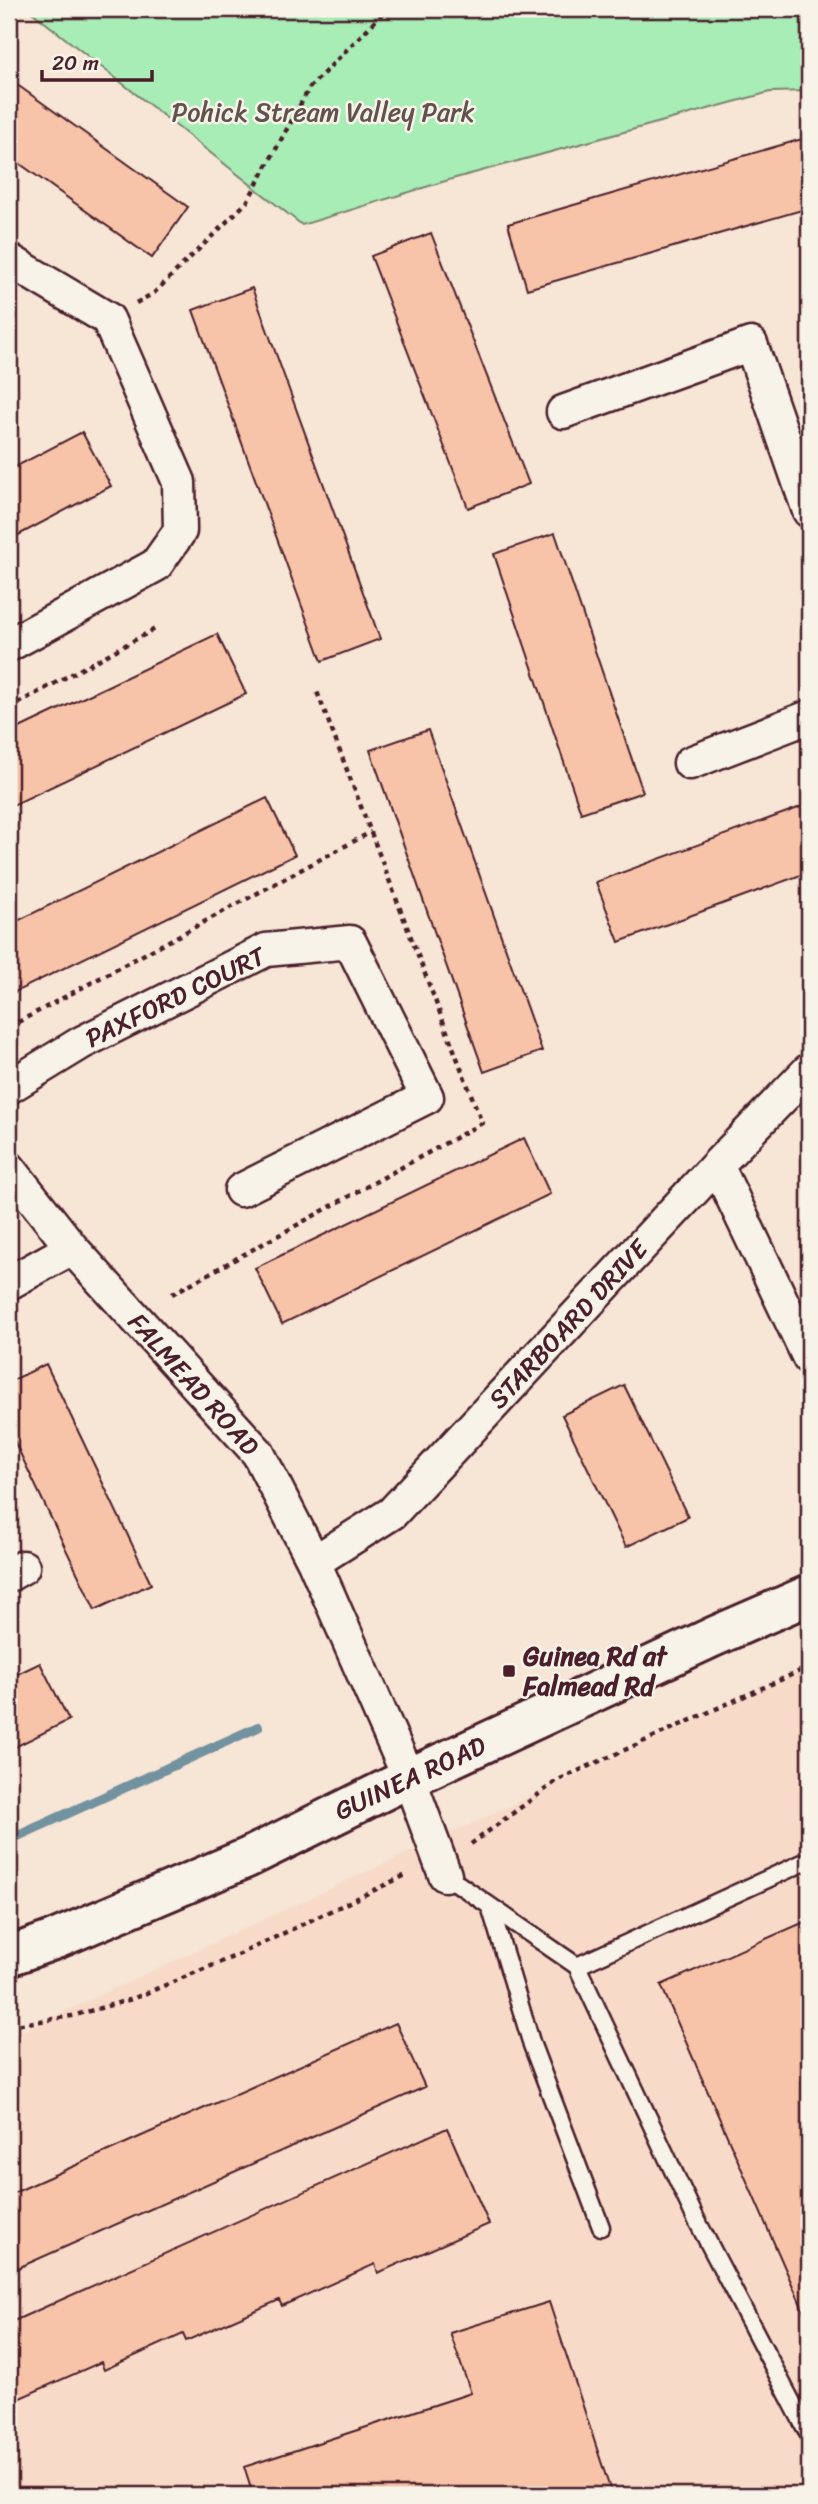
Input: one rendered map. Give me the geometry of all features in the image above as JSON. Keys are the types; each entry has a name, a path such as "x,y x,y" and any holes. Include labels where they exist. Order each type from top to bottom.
{"main road":[{"name":"GUINEA ROAD","path":"9,1956 56,1939 247,1858 409,1778 809,1595"}],"street":[{"path":"9,260 108,319 179,482 180,531 156,565 9,645"},
{"path":"563,412 751,344 809,510"},
{"path":"690,763 809,717"},
{"name":"PAXFORD COURT","path":"9,1087 80,1043 266,950 350,942 427,1097 241,1190"},
{"name":"STARBOARD DRIVE","path":"314,1562 392,1513 809,1070"},
{"path":"717,1165 809,1358"},
{"name":"FALMEAD ROAD","path":"9,1168 72,1248 258,1453 314,1562 409,1778 430,1873"},
{"path":"9,1283 72,1248"}],"lane":[{"path":"577,1966 809,1860"},
{"path":"430,1873 490,1906 577,1966 694,2215 809,2435"},
{"path":"490,1906 532,2045 601,2227"}],"path":[{"path":"108,319 154,293 247,202 310,87 387,9"},
{"path":"9,708 155,629"},
{"path":"172,1294 482,1123 316,690"},
{"path":"9,1027 371,832"},
{"path":"471,1844 558,1780 809,1667"},
{"path":"9,2026 72,2017 132,1999 430,1873"}],"shaded area":[{"path":"809,1668 809,2495 9,2495 9,2037"}],"green space":[{"name":"Pohick Stream Valley Park","path":"28,9 809,9 809,91 770,92 452,179 302,225"}],"building":[{"path":"9,79 188,207 152,258 9,156"},
{"path":"809,137 809,208 527,289 508,224"},
{"path":"431,233 529,484 468,508 371,256"},
{"path":"252,288 380,639 322,661 193,310"},
{"path":"82,432 111,486 9,540 9,470"},
{"path":"555,533 643,792 581,813 494,554"},
{"path":"217,634 246,694 9,807 9,733"},
{"path":"428,730 542,1051 484,1072 370,750"},
{"path":"267,798 295,855 9,995 9,925"},
{"path":"809,804 809,872 619,942 596,882"},
{"path":"524,1138 550,1194 282,1324 255,1268"},
{"path":"46,1364 151,1584 95,1610 9,1430 9,1382"},
{"path":"624,1385 688,1517 626,1547 562,1415"},
{"path":"40,1663 69,1720 9,1750 9,1678"},
{"path":"809,1920 809,2323 661,1985"},
{"path":"396,2023 425,2087 9,2272 9,2195"},
{"path":"447,2128 489,2224 378,2273 375,2264 282,2306 279,2300 186,2341 183,2334 104,2370 101,2362 9,2403 9,2323"},
{"path":"549,2302 612,2495 253,2495 244,2467 471,2393 450,2333"}],"waterway":[{"path":"9,1840 258,1727"}],"place":[{"name":"Guinea Rd at Falmead Rd","path":"509,1671"}]}
